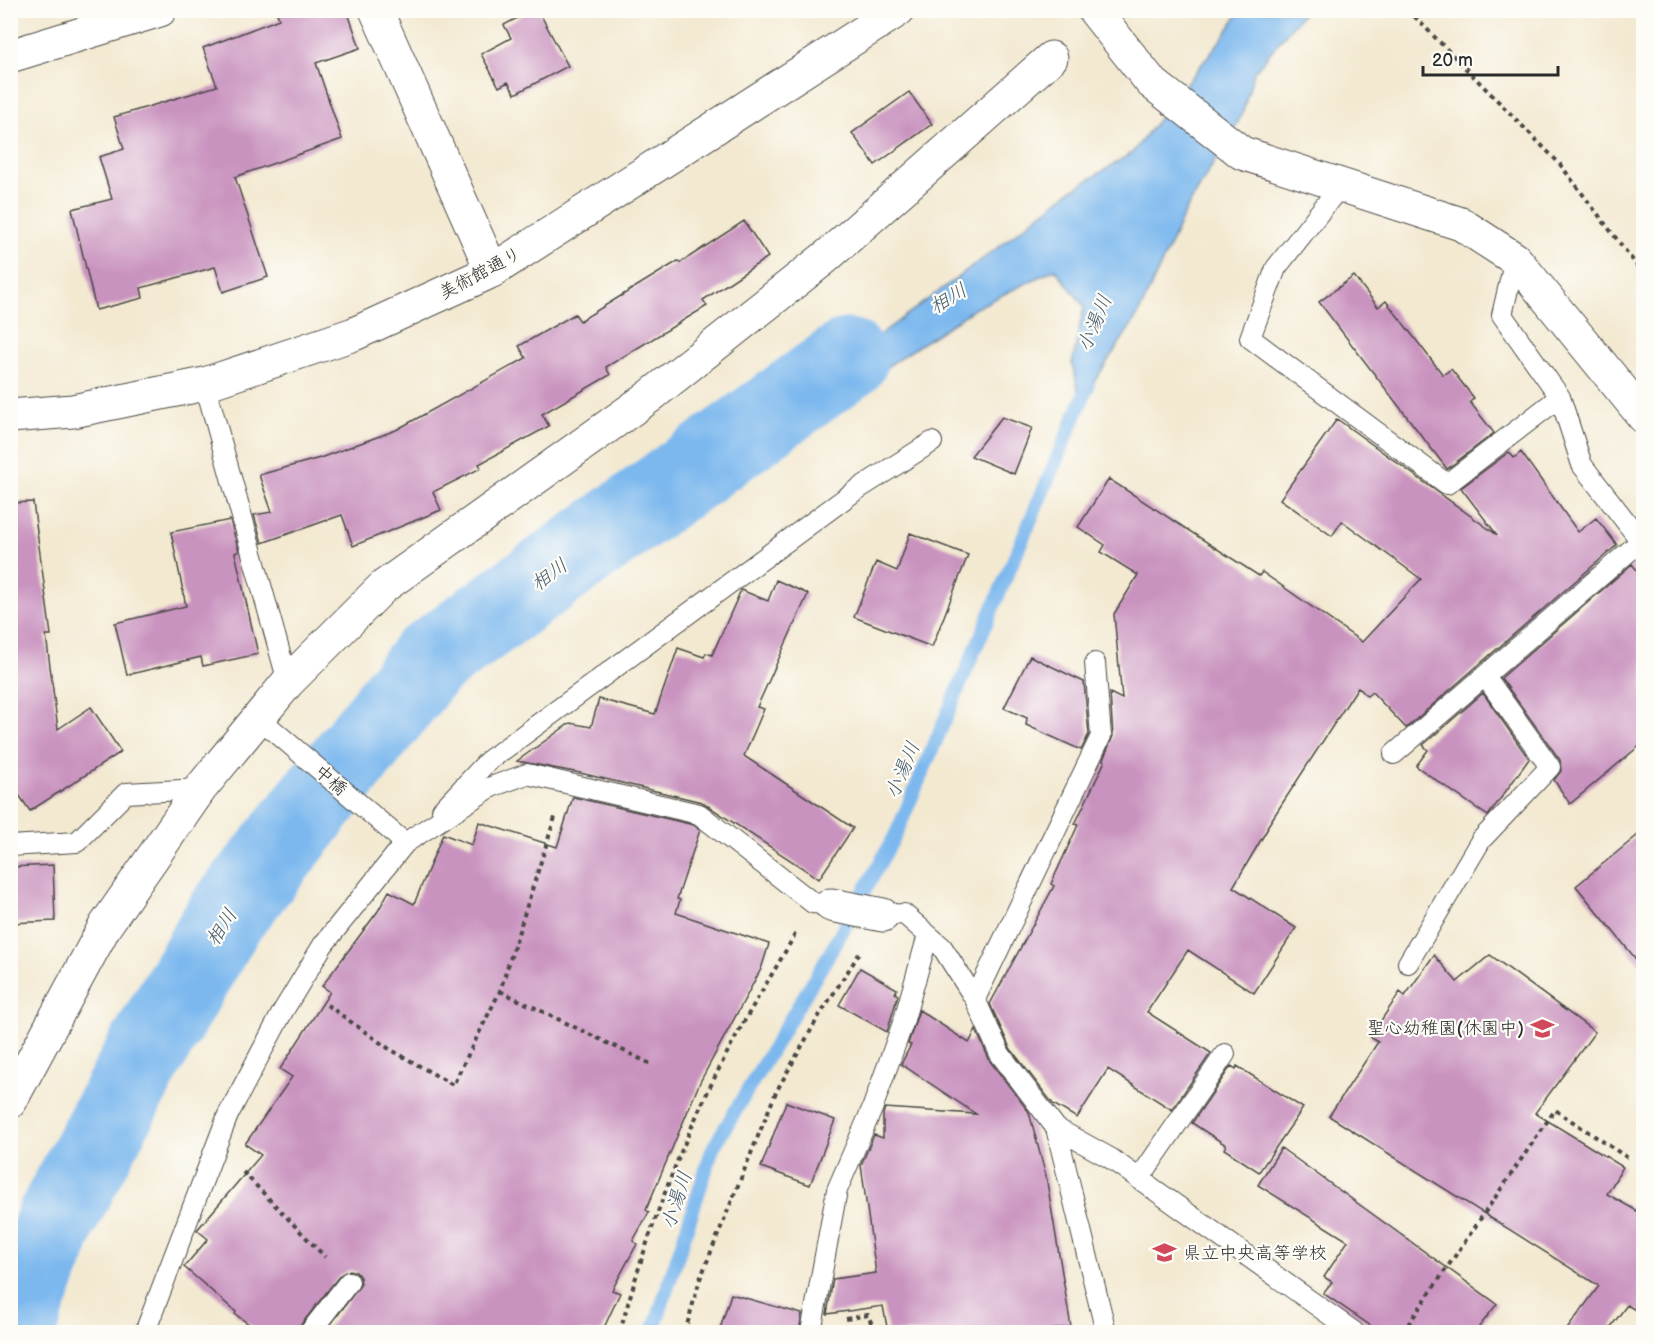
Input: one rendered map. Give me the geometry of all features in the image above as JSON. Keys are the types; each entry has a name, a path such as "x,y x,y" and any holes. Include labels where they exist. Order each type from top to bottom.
{"main road":[{"path":"10,56 160,10"},
{"path":"376,10 492,271"},
{"name":"美術館通り","path":"10,416 73,411 205,384 354,334 492,271 898,10"},
{"path":"1094,10 1151,82 1242,153 1461,224 1515,259 1644,417"},
{"path":"10,1102 105,926 200,789 288,682 383,587 649,397 826,257 1051,58"},
{"path":"822,904 883,915"}],"lane":[{"path":"1341,185 1276,268 1250,338 1447,484 1560,397"},
{"path":"1394,754 1642,543 1582,465 1560,397 1502,315 1515,259"},
{"path":"205,384 288,682"},
{"path":"145,1332 228,1115 244,1083 283,1011 323,945 412,838 488,762 855,491 932,442"},
{"path":"975,999 1101,736 1095,663"},
{"path":"1408,963 1481,840 1550,767 1485,676"},
{"name":"中橋","path":"258,717 412,838"},
{"path":"412,838 491,786 527,774 699,814 822,904"},
{"path":"10,846 76,842 126,793 200,789"},
{"path":"883,915 904,914 942,947 975,999 1000,1054 1056,1128 1106,1332"},
{"path":"811,1332 837,1190 872,1109 903,1023 928,935"},
{"path":"1139,1179 1225,1054"},
{"path":"1056,1128 1110,1158 1354,1332"},
{"path":"310,1332 349,1282"}],"path":[{"path":"1408,10 1559,163 1644,275"},
{"path":"322,1002 388,1048 453,1084 500,991 565,783"},
{"path":"620,1332 638,1266 691,1128 724,1058 822,904"},
{"path":"685,1332 700,1279 776,1092 819,1016 883,915"},
{"path":"500,991 653,1065"},
{"path":"1403,1332 1555,1110 1631,1160"},
{"path":"217,1145 349,1282"}],"water":[{"path":"1240,11 1305,11 1254,72 1242,115 1186,210 1138,315 1081,402 1072,364 1084,306 1055,269 974,309 879,372 758,424 992,252 1070,191 1132,153 1223,37"}],"building":[{"path":"276,10 347,10 360,48 316,63 342,139 235,177 268,277 223,292 215,267 141,288 143,298 96,310 72,209 112,199 99,157 124,149 114,117 217,86 203,48 279,19"},
{"path":"532,10 538,10 568,66 515,94 508,82 499,87 481,54 511,38 504,25"},
{"path":"909,92 932,124 875,165 852,133"},
{"path":"744,221 768,257 703,300 707,306 606,367 610,375 542,414 549,426 479,464 481,468 433,492 441,510 353,546 342,515 262,543 254,515 272,512 259,475 320,458 396,430 526,358 519,346 575,314 580,321 678,261 680,263"},
{"path":"1354,276 1378,307 1386,301 1443,375 1451,369 1474,398 1470,402 1494,433 1447,469 1319,302"},
{"path":"1002,417 1032,428 1014,474 971,456"},
{"path":"1337,419 1497,535 1461,488 1509,452 1514,458 1521,452 1578,532 1596,518 1617,545 1406,728 1372,692 1367,696 1358,687 1267,827 1233,887 1296,928 1254,993 1188,950 1147,1012 1211,1053 1172,1110 1108,1069 1077,1118 1053,1104 1010,1048 990,1004 1054,886 1051,884 1078,825 1075,824 1105,761 1103,760 1113,736 1110,693 1122,699 1114,614 1138,575 1101,552 1105,545 1078,527 1109,479 1259,576 1262,572 1362,642 1421,579 1342,521 1332,536 1280,499"},
{"path":"33,502 51,635 46,635 58,729 91,707 121,752 30,811 10,782 10,503"},
{"path":"230,520 239,551 235,553 258,654 203,666 201,657 127,675 115,623 186,606 171,532"},
{"path":"910,533 968,555 932,647 854,617 876,562 897,571"},
{"path":"1632,564 1644,579 1644,742 1570,804 1554,780 1561,771 1560,760 1501,678"},
{"path":"776,580 808,594 757,707 764,709 744,756 853,828 819,879 702,802 580,773 517,761 570,723 591,727 599,699 655,714 678,648 704,657 706,653 712,655 741,590 768,601"},
{"path":"1030,656 1084,682 1089,734 1081,750 1026,725 1027,718 1004,708"},
{"path":"1483,693 1529,759 1488,816 1416,766 1428,750 1423,745"},
{"path":"573,797 694,825 700,830 677,899 680,900 676,913 769,944 761,969 700,1082 646,1210 649,1212 633,1241 637,1244 612,1290 620,1293 602,1332 325,1332 361,1284 360,1277 356,1272 350,1270 340,1275 298,1332 260,1332 235,1314 236,1312 184,1267 208,1239 197,1230 261,1155 245,1144 292,1077 280,1069 330,992 322,986 378,911 389,891 414,904 443,834 472,845 479,822 557,847"},
{"path":"1644,830 1644,969 1576,886"},
{"path":"53,865 55,921 10,923 10,867"},
{"path":"1434,955 1457,982 1490,955 1595,1032 1535,1113 1623,1167 1607,1194 1644,1215 1644,1315 1627,1305 1607,1332 1565,1332 1599,1286 1329,1116 1378,1042 1370,1037 1400,992 1405,996"},
{"path":"860,968 897,989 895,993 898,995 887,1032 839,1005"},
{"path":"919,1010 969,1043 976,1030 990,1061 1029,1112 1046,1176 1071,1327 1033,1332 888,1332 883,1306 827,1314 833,1279 876,1273 861,1165 874,1135 883,1138 885,1108 976,1114 901,1064 911,1045 908,1044"},
{"path":"1231,1066 1236,1069 1237,1066 1303,1108 1259,1172 1224,1149 1226,1145 1192,1123"},
{"path":"786,1102 835,1120 810,1185 761,1167"},
{"path":"1281,1148 1497,1304 1475,1332 1380,1332 1323,1293 1332,1282 1324,1277 1348,1241 1258,1185"},
{"path":"731,1294 802,1314 799,1332 719,1332"}],"waterway":[{"name":"相川","path":"14,1332 57,1218 146,1052 225,917 428,661 848,359"},
{"name":"小湯川","path":"653,1332 713,1148 834,946 896,834 1088,386"}],"place":[{"name":"聖心幼稚園(休園中)","path":"1542,1028"},
{"name":"県立中央高等学校","path":"1165,1253"}]}
